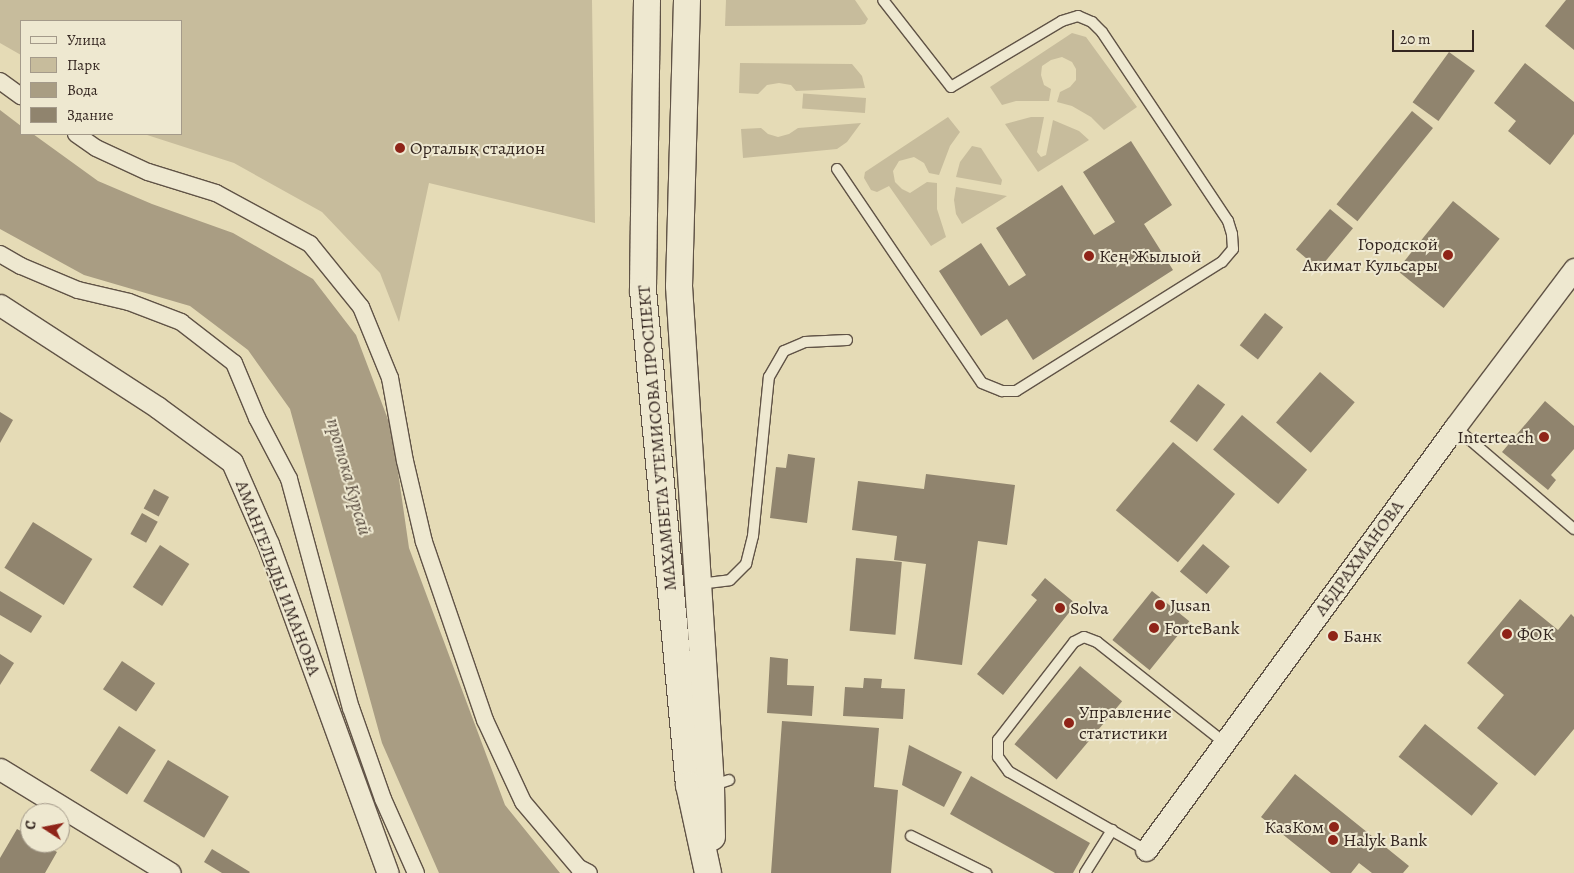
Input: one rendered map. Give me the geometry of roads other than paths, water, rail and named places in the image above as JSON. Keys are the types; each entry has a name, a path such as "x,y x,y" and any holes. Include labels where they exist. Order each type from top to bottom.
{"street":[{"name":"МАХАМБЕТА УТЕМИСОВА ПРОСПЕКТ","path":"647,0 643,290 684,586 720,783 712,873"},
{"name":"МАХАМБЕТА УТЕМИСОВА ПРОСПЕКТ","path":"687,0 679,286 684,586 689,785 708,873"},
{"path":"0,81 20,95"},
{"path":"77,135 96,148 148,172 216,193 310,244 361,307 390,378 405,461 424,542 485,720 523,802 579,868 589,873"},
{"path":"0,254 21,266 78,290 129,302 181,322 234,363 288,480 352,708 383,799 416,873"},
{"name":"АБДРАХМАНОВА","path":"1146,850 1455,427 1574,269"},
{"name":"АМАНГЕЛЬДЫ ИМАНОВА","path":"0,305 157,407 232,462 268,544 388,873"},
{"path":"0,769 170,873"}],"lane":[{"path":"837,169 982,383 1002,391 1016,391 1222,262 1233,249 1232,234 1228,221 1102,32 1092,22 1078,16 1062,21 952,87 883,0"},
{"path":"684,586 730,580 746,564 752,536 770,377 784,351 805,342 847,340"},
{"path":"1455,427 1574,529"},
{"path":"1146,850 1009,772 998,757 998,740 1074,642 1084,637 1097,642 1225,743"},
{"path":"1085,873 1112,830"},
{"path":"912,836 986,873"}],"water":[{"name":"протока Курсай","path":"0,110 20,125 20,135 34,135 98,181 152,204 233,233 313,279 356,335 392,430 409,548 505,805 560,873 439,873 382,743 290,409 248,350 190,306 84,275 0,229"}],"place":[{"name":"Орталық стадион","path":"400,148"},
{"name":"Городской Акимат Кульсары","path":"1448,255"},
{"name":"Кең Жылыой","path":"1089,256"},
{"name":"Interteach","path":"1544,437"},
{"name":"Jusan","path":"1160,605"},
{"name":"Solva","path":"1060,608"},
{"name":"ForteBank","path":"1154,628"},
{"name":"ФОК","path":"1507,634"},
{"name":"Банк","path":"1333,636"},
{"name":"Управление статистики","path":"1069,723"},
{"name":"КазКом","path":"1334,827"},
{"name":"Halyk Bank","path":"1333,840"}]}
